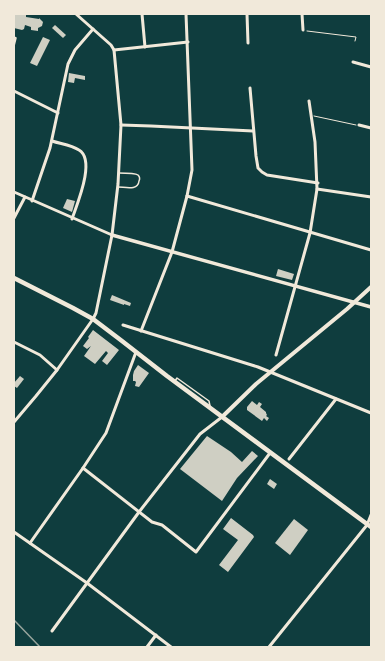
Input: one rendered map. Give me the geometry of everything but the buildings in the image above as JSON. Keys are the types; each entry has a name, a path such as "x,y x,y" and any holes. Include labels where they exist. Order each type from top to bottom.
{"main road":[{"path":"14,278 67,304 93,319 174,382 369,526"},
{"path":"222,417 269,372 355,302 371,287"}],"street":[{"path":"14,422 57,370 93,319 96,313 112,235 118,187 121,125 114,50 111,45 76,14"},
{"path":"142,14 145,47"},
{"path":"141,331 172,252 187,196 192,170 186,14"},
{"path":"247,14 248,43"},
{"path":"302,14 303,30"},
{"path":"32,201 52,141 68,64 76,50 93,29"},
{"path":"114,50 188,42"},
{"path":"353,62 371,67"},
{"path":"250,88 253,131 258,168 267,175 318,183"},
{"path":"14,91 58,113"},
{"path":"276,355 310,232 318,183 315,142 309,101"},
{"path":"121,125 253,131"},
{"path":"359,125 371,128"},
{"path":"52,141 80,150 84,154 86,173 72,219"},
{"path":"317,189 371,197"},
{"path":"14,192 72,219 112,235 371,307"},
{"path":"187,196 371,250"},
{"path":"14,218 25,197"},
{"path":"123,325 258,367 371,413"},
{"path":"14,342 40,355 57,370"},
{"path":"30,543 102,441 108,429 136,352"},
{"path":"290,459 336,398"},
{"path":"52,631 139,512 200,434 222,417"},
{"path":"83,468 152,522 162,525 196,552 270,453"},
{"path":"270,647 369,526 371,515"},
{"path":"14,532 87,583 171,647"},
{"path":"146,647 156,635"}],"lane":[{"path":"14,37 16,38 14,46"},
{"path":"118,187 133,188 137,186 140,178 135,174 119,173"}],"path":[{"path":"303,30 356,37 356,41"},
{"path":"312,116 359,125"}],"railway":[{"path":"14,620 40,647"}]}
